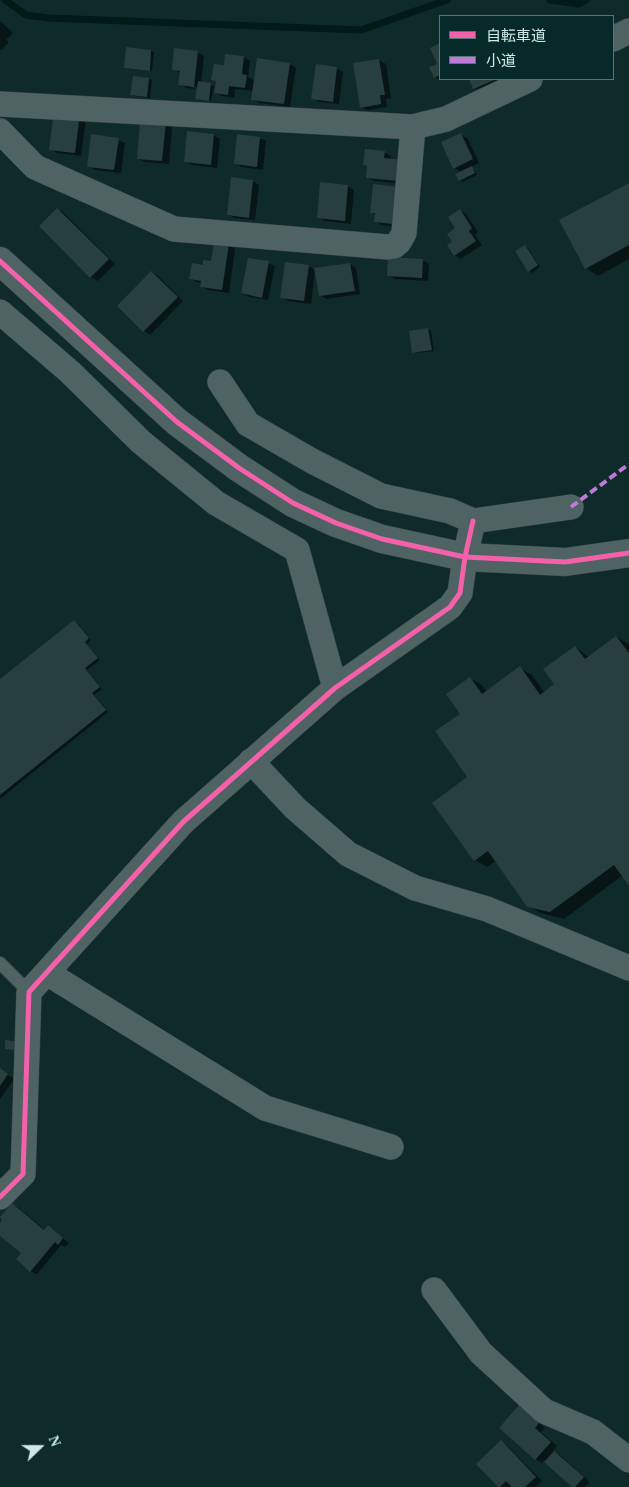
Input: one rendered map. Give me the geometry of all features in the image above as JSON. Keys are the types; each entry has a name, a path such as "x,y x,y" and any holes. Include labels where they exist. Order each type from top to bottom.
{"street":[{"path":"614,38 629,31"},
{"path":"0,104 413,126 446,119 528,80"},
{"path":"0,131 36,167 174,229 388,247 394,246 399,242 404,233 413,126"},
{"path":"0,261 178,422 239,468 294,504 336,524 382,538 465,557 565,562 629,553"},
{"path":"0,312 70,372 141,442 216,503 298,550 335,688"},
{"path":"220,382 248,424 312,461 381,496 450,511 473,521 571,508"},
{"path":"0,1197 23,1174 29,992 183,822 335,688 450,606 460,593 473,521"},
{"path":"251,761 295,808 348,854 415,888 487,909 629,968"},
{"path":"47,973 265,1108 391,1147"},
{"path":"434,1290 481,1353 544,1411 593,1432 629,1460"}],"lane":[{"path":"0,963 29,992"}],"building":[{"path":"439,44 439,76 434,78 429,67 437,64 430,48"},
{"path":"126,47 151,50 150,71 124,68"},
{"path":"174,48 198,51 194,87 178,85 180,71 172,70"},
{"path":"225,54 244,56 242,74 247,75 245,88 229,86 228,95 214,93 216,81 211,80 214,64 224,65"},
{"path":"257,58 290,63 284,104 251,100"},
{"path":"379,59 385,95 380,95 381,104 360,108 353,63"},
{"path":"316,64 337,67 333,102 311,99"},
{"path":"133,76 149,78 147,97 130,95"},
{"path":"469,80 495,80 473,89"},
{"path":"198,81 211,83 209,101 195,99"},
{"path":"54,110 80,113 75,153 49,150"},
{"path":"140,120 166,122 162,161 137,159"},
{"path":"187,131 214,134 211,165 184,162"},
{"path":"461,133 473,159 453,169 441,142"},
{"path":"91,134 119,138 114,170 87,167"},
{"path":"237,134 260,137 257,167 234,164"},
{"path":"365,149 385,151 384,158 401,160 399,181 366,178 367,166 363,165"},
{"path":"472,166 475,173 459,181 455,174"},
{"path":"231,177 253,180 249,218 227,215"},
{"path":"320,182 348,185 345,221 317,218"},
{"path":"629,183 629,245 585,269 559,220"},
{"path":"373,184 398,187 394,224 374,222 375,213 370,213"},
{"path":"57,208 109,259 90,278 39,226"},
{"path":"460,209 472,228 469,231 476,241 454,256 447,245 452,242 447,234 455,228 448,217"},
{"path":"214,242 229,244 222,290 200,287 201,281 189,279 192,263 203,265 203,260 211,261"},
{"path":"525,245 538,265 528,272 515,251"},
{"path":"388,257 423,259 422,278 387,276"},
{"path":"248,258 269,261 262,298 241,293"},
{"path":"285,262 309,265 304,301 280,298"},
{"path":"350,263 355,291 319,296 314,268"},
{"path":"151,271 178,297 143,332 117,306"},
{"path":"428,328 432,350 412,353 409,331"},
{"path":"74,620 89,638 85,642 98,658 85,668 100,687 92,693 106,710 0,795 0,679"},
{"path":"616,636 629,653 629,886 614,865 550,912 527,907 488,851 474,861 432,803 467,777 435,731 460,714 446,694 470,677 482,694 520,666 540,695 554,684 543,669 575,646 585,659"},
{"path":"5,1040 15,1041 14,1050 5,1049"},
{"path":"0,1068 8,1074 0,1086"},
{"path":"12,1203 44,1230 48,1225 63,1238 58,1245 55,1242 30,1272 16,1259 21,1253 0,1236 0,1223 2,1220 0,1217"},
{"path":"519,1405 539,1423 535,1428 551,1442 535,1460 499,1428"},
{"path":"501,1440 536,1477 525,1487 512,1487 506,1481 498,1487 476,1464"},
{"path":"554,1451 584,1477 575,1487 572,1487 544,1462"}],"waterway":[{"path":"5,0 26,15 48,18 361,30 447,0"},
{"path":"550,0 578,4 586,0"}],"marked path":[{"path":"571,507 629,464"}],"cycle path":[{"path":"0,261 177,422 239,468 293,503 336,523 382,539 465,557 565,562 629,553"},
{"path":"0,1197 23,1174 29,992 183,822 335,688 450,607 460,593 473,521"}]}
